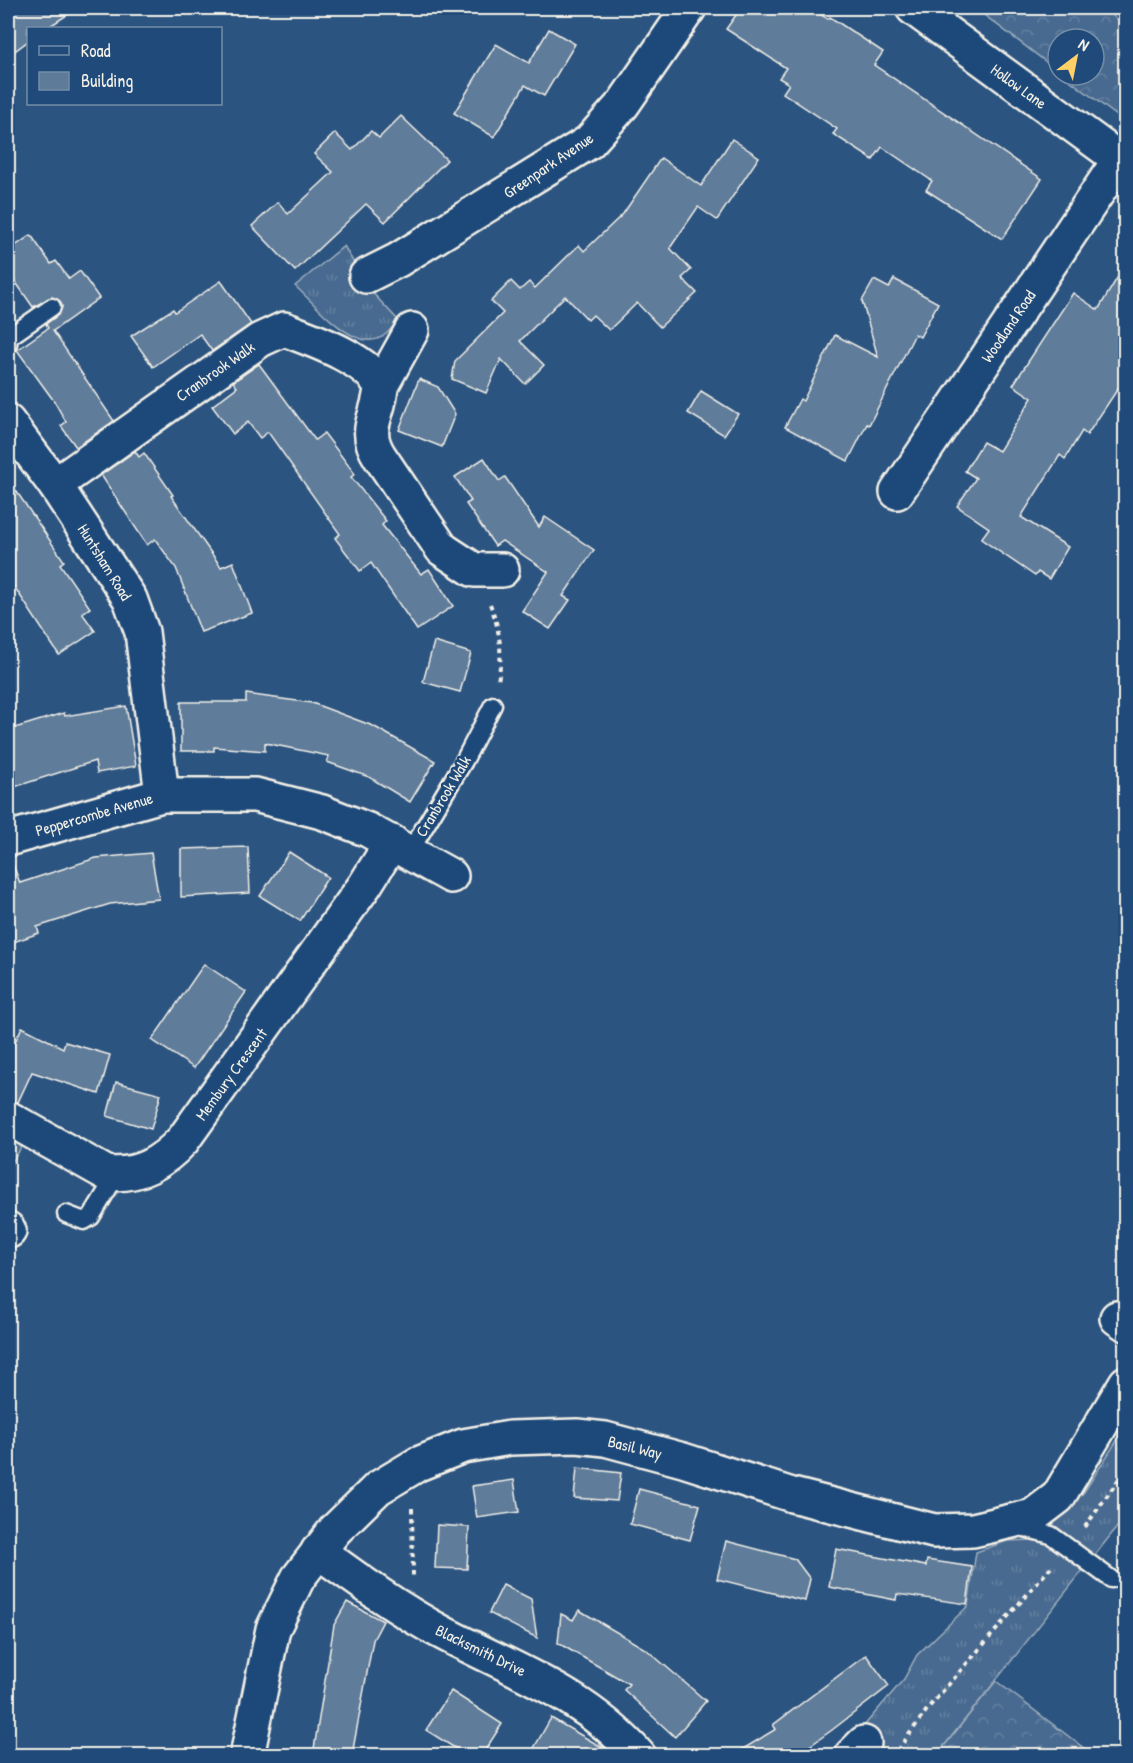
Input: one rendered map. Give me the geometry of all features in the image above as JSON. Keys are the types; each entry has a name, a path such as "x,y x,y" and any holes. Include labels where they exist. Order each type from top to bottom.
{"street":[{"name":"Greenpark Avenue","path":"366,276 398,260 589,142 623,104 689,8"},
{"name":"Hollow Lane","path":"913,8 1123,162"},
{"name":"Woodland Road","path":"897,492 1123,162"},
{"name":"Cranbrook Walk","path":"55,485 260,340 284,329 360,364 372,372 381,386"},
{"path":"412,330 381,386 371,426 371,443 442,549 488,570"},
{"name":"Huntsham Road","path":"8,422 55,485 130,600 142,633 162,795"},
{"name":"Peppercombe Avenue","path":"8,839 162,795 255,795 291,802 322,812 401,847 452,876"},
{"name":"Membury Crescent","path":"117,1174 139,1173 173,1151 183,1140 365,885 401,847"},
{"path":"8,1118 106,1173 117,1174"},
{"name":"Basil Way","path":"247,1755 273,1629 298,1578 335,1530 378,1488 411,1468 463,1446 510,1438 577,1436 630,1444 792,1495 934,1531 973,1530 1008,1524 1033,1516 1058,1497 1125,1383"},
{"name":"Blacksmith Drive","path":"318,1551 374,1592 443,1633 518,1668 571,1699 616,1733 639,1755"}],"lane":[{"path":"8,344 9,337 52,307"},
{"name":"Cranbrook Walk","path":"401,847 464,761 493,705"},
{"path":"66,1214 84,1221 91,1217 117,1174"},
{"path":"1008,1524 1052,1535 1111,1579"}],"path":[{"path":"488,570 499,627 501,664 493,705"},
{"path":"411,1468 413,1615"},
{"path":"894,1755 929,1707 1069,1546 1125,1469"}],"green space":[{"path":"975,8 1104,8 1125,26 1125,122 1079,87 1106,87 1106,27 1046,27 1046,62"},
{"path":"344,246 369,289 397,319 386,334 373,340 360,339 346,332 295,286"},
{"path":"8,1133 24,1143 8,1169"},
{"path":"1125,1428 1125,1517 937,1755 867,1755 863,1727 904,1679 917,1655 968,1606 976,1552 1007,1541 1032,1540 1084,1492"},
{"path":"996,1681 1093,1755 937,1755"}],"building":[{"path":"8,8 78,8 49,27 27,27 27,42 8,56"},
{"path":"741,8 810,8 828,19 830,17 883,52 874,65 1042,179 1002,239 926,190 932,181 882,147 873,160 833,134 837,129 783,93 789,84 779,78 786,68 726,29"},
{"path":"549,29 575,44 544,96 525,85 494,137 454,113 496,44 529,63"},
{"path":"401,116 447,160 385,222 366,204 295,271 252,226 278,202 288,214 333,172 314,154 335,133 352,150 371,131 379,138"},
{"path":"732,139 759,157 717,220 698,207 670,248 691,270 682,278 697,293 660,327 637,303 609,330 593,315 588,320 565,296 520,341 544,365 525,384 501,359 486,393 452,379 455,361 503,313 491,301 511,281 520,290 529,282 535,288 579,245 584,251 623,214 661,158 701,186"},
{"path":"31,235 51,264 56,261 69,279 80,271 99,298 53,331 114,421 76,447 61,426 66,422 54,401 17,350 48,328 46,324 58,315 62,307 60,301 52,297 33,307 8,271 8,251"},
{"path":"1125,265 1125,378 1087,435 1082,431 1065,459 1060,455 1021,517 1068,547 1049,579 1038,572 1035,576 981,539 989,528 957,506 976,478 965,471 983,442 999,451 1032,398 1013,385 1073,293 1098,310"},
{"path":"894,279 938,303 920,337 915,334 848,461 785,427 800,399 803,401 835,335 878,357 862,301 874,280 889,288"},
{"path":"221,281 251,324 212,351 200,334 153,367 131,336 173,309 175,312"},
{"path":"259,364 315,440 324,433 355,474 351,477 386,521 382,525 421,574 429,569 453,606 417,630 371,563 360,571 335,538 340,534 268,432 260,438 248,422 233,434 212,406 237,387 233,382"},
{"path":"419,379 438,387 455,414 442,447 399,430"},
{"path":"701,391 738,414 724,435 688,413"},
{"path":"135,451 139,457 144,453 221,567 233,562 252,613 201,632 176,568 155,539 147,545 101,475"},
{"path":"484,458 499,481 505,477 539,527 545,517 594,550 563,596 570,600 550,629 522,611 548,572 502,541 495,546 466,504 471,501 455,477"},
{"path":"8,479 64,561 60,564 90,608 82,613 95,631 59,655 8,577"},
{"path":"434,642 471,653 460,692 423,682"},
{"path":"246,694 312,703 373,726 435,761 410,802 369,777 327,762 329,756 265,743 265,751 214,747 214,751 181,751 181,702 246,702"},
{"path":"126,706 136,766 97,773 95,761 8,789 8,730 64,713 65,716"},
{"path":"248,847 250,893 181,897 181,849"},
{"path":"289,852 328,877 300,921 260,896"},
{"path":"151,853 159,899 110,904 37,927 39,933 8,944 8,857 10,857 20,883 96,858"},
{"path":"204,964 246,992 194,1068 152,1040"},
{"path":"22,1027 63,1048 65,1042 110,1055 99,1094 32,1072 18,1102 8,1099 8,1057"},
{"path":"116,1082 161,1094 151,1129 107,1116"},
{"path":"577,1468 621,1473 617,1501 574,1498"},
{"path":"514,1480 519,1512 477,1518 472,1486"},
{"path":"639,1489 700,1505 690,1540 630,1524"},
{"path":"437,1525 469,1527 467,1569 435,1568"},
{"path":"726,1541 795,1559 810,1579 805,1601 717,1579"},
{"path":"836,1549 926,1566 927,1560 972,1567 967,1604 897,1594 896,1600 829,1587"},
{"path":"503,1585 531,1599 537,1638 489,1613"},
{"path":"347,1602 383,1621 373,1640 352,1755 313,1755 334,1625"},
{"path":"579,1610 647,1650 706,1701 675,1737 624,1690 629,1684 558,1643 561,1614 573,1620"},
{"path":"866,1655 889,1686 832,1730 797,1755 733,1755 776,1729 773,1725"},
{"path":"451,1691 502,1724 482,1755 466,1755 426,1730"},
{"path":"551,1718 607,1750 612,1755 530,1755"}]}
